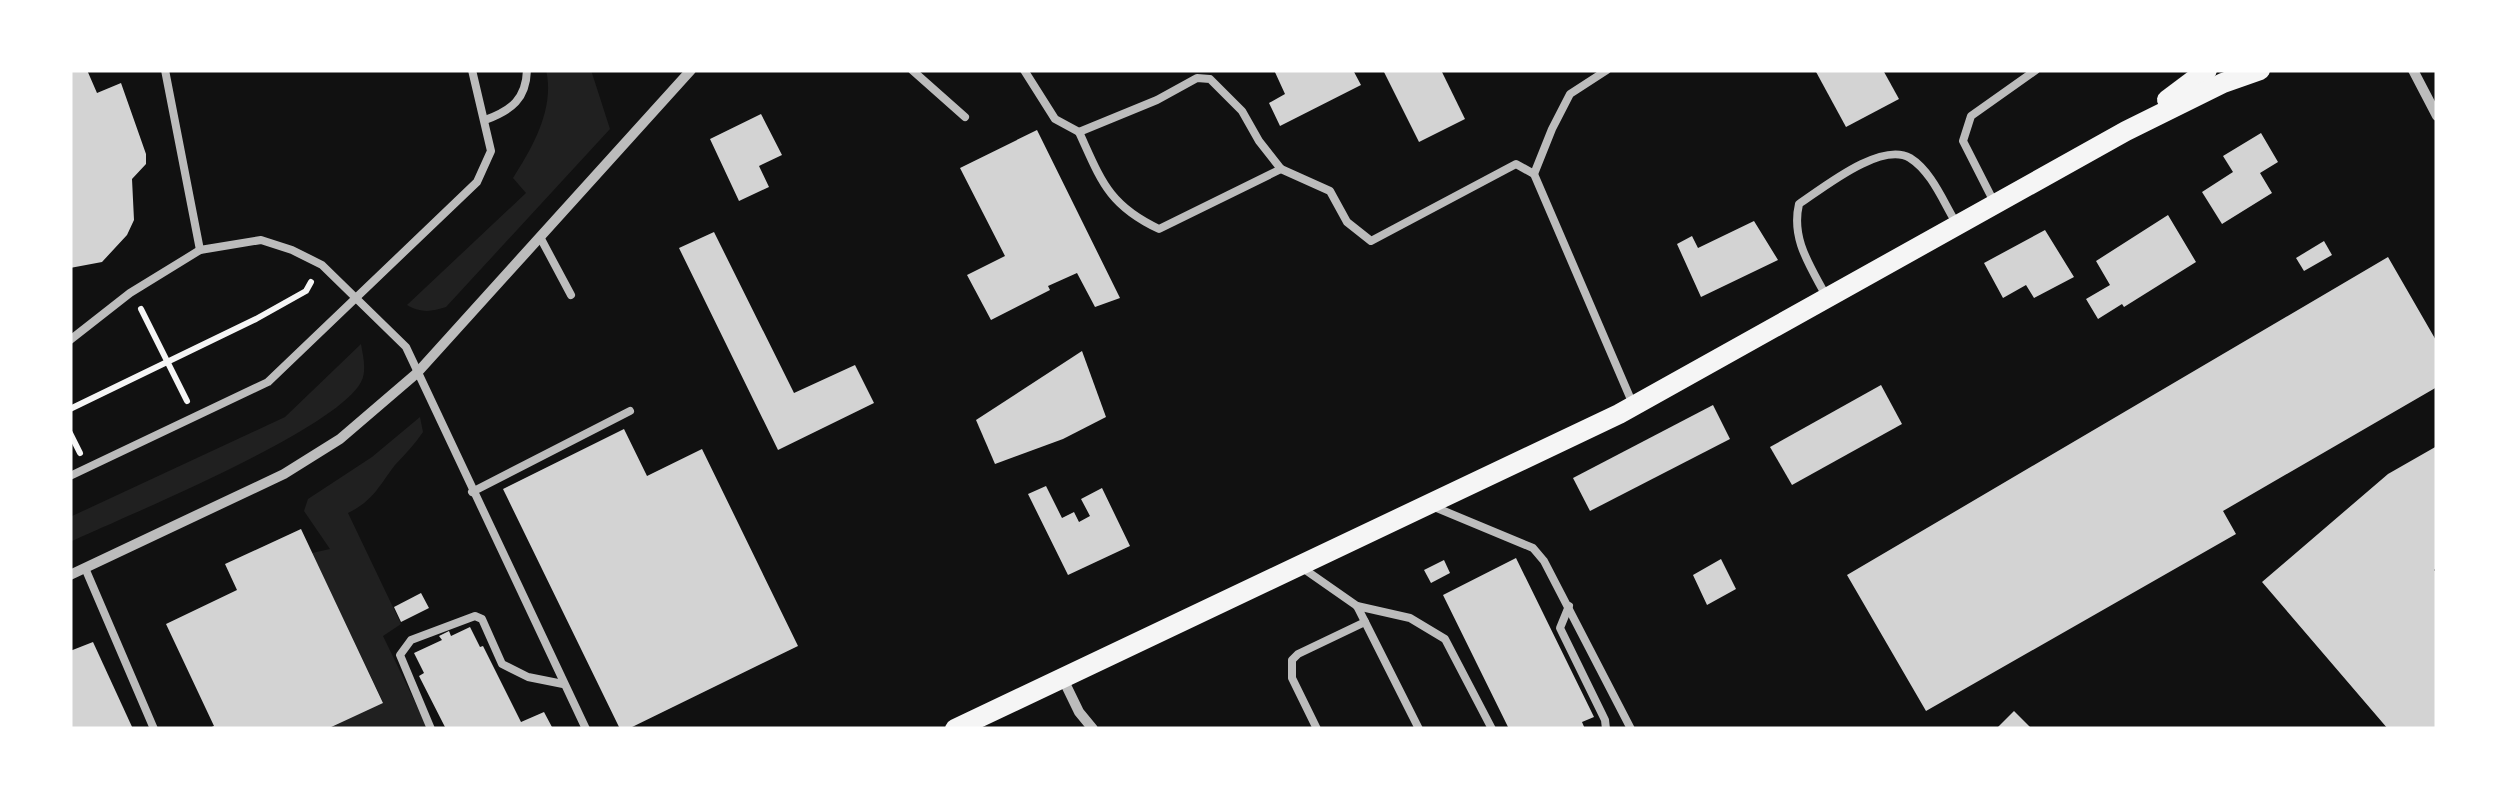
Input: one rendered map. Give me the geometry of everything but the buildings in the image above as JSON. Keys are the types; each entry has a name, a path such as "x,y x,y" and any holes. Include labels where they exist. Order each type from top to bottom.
{"main road":[{"path":"2126,131 2207,70"},
{"path":"955,729 1634,406 2126,131 2223,82 2260,70"}],"street":[{"path":"70,574 284,474 340,439 417,373 692,70"},
{"path":"2412,70 2437,116"},
{"path":"1063,679 1079,712 1093,729"}],"lane":[{"path":"165,70 200,250"},
{"path":"70,476 268,382 477,182 491,151 472,70"},
{"path":"485,120 517,102 526,90 527,70"},
{"path":"912,70 965,118"},
{"path":"1024,70 1055,118 1079,132 1103,184 1123,209 1159,229 1281,169"},
{"path":"1534,174 1570,94 1608,70"},
{"path":"1996,204 1963,142 1971,116 2036,70"},
{"path":"1079,132 1157,100 1197,78 1210,79 1242,111 1281,169 1330,191 1348,222 1370,241 1516,164 1534,174 1634,406"},
{"path":"1828,298 1804,255 1794,226 1799,204 1845,173 1888,153 1910,158 1932,180 1958,225"},
{"path":"540,236 571,296"},
{"path":"70,340 130,293 200,250 261,240 322,265 406,348 586,729"},
{"path":"472,492 630,410"},
{"path":"1429,505 1533,548 1569,605 1631,729"},
{"path":"1300,566 1357,606 1410,618 1445,639 1492,729"},
{"path":"85,568 154,729"},
{"path":"1569,605 1560,628 1606,729"},
{"path":"1357,606 1419,729"},
{"path":"431,729 400,655 410,640 475,616 482,620 502,664 528,677 564,684"},
{"path":"1317,729 1292,678 1292,660 1365,622"}],"path":[{"path":"70,409 306,291 322,265"},
{"path":"130,293 144,313 194,415"}],"shaded area":[{"path":"546,70 591,70 610,129 446,307 426,311 407,305 526,193 513,178 545,113"},
{"path":"361,344 363,378 344,402 228,470 70,542 70,517 285,417"},
{"path":"420,417 420,436 370,498 348,513 401,624 383,636 428,729 335,729 334,726 383,702 312,553 330,549 304,511 308,499 372,457"}]}
